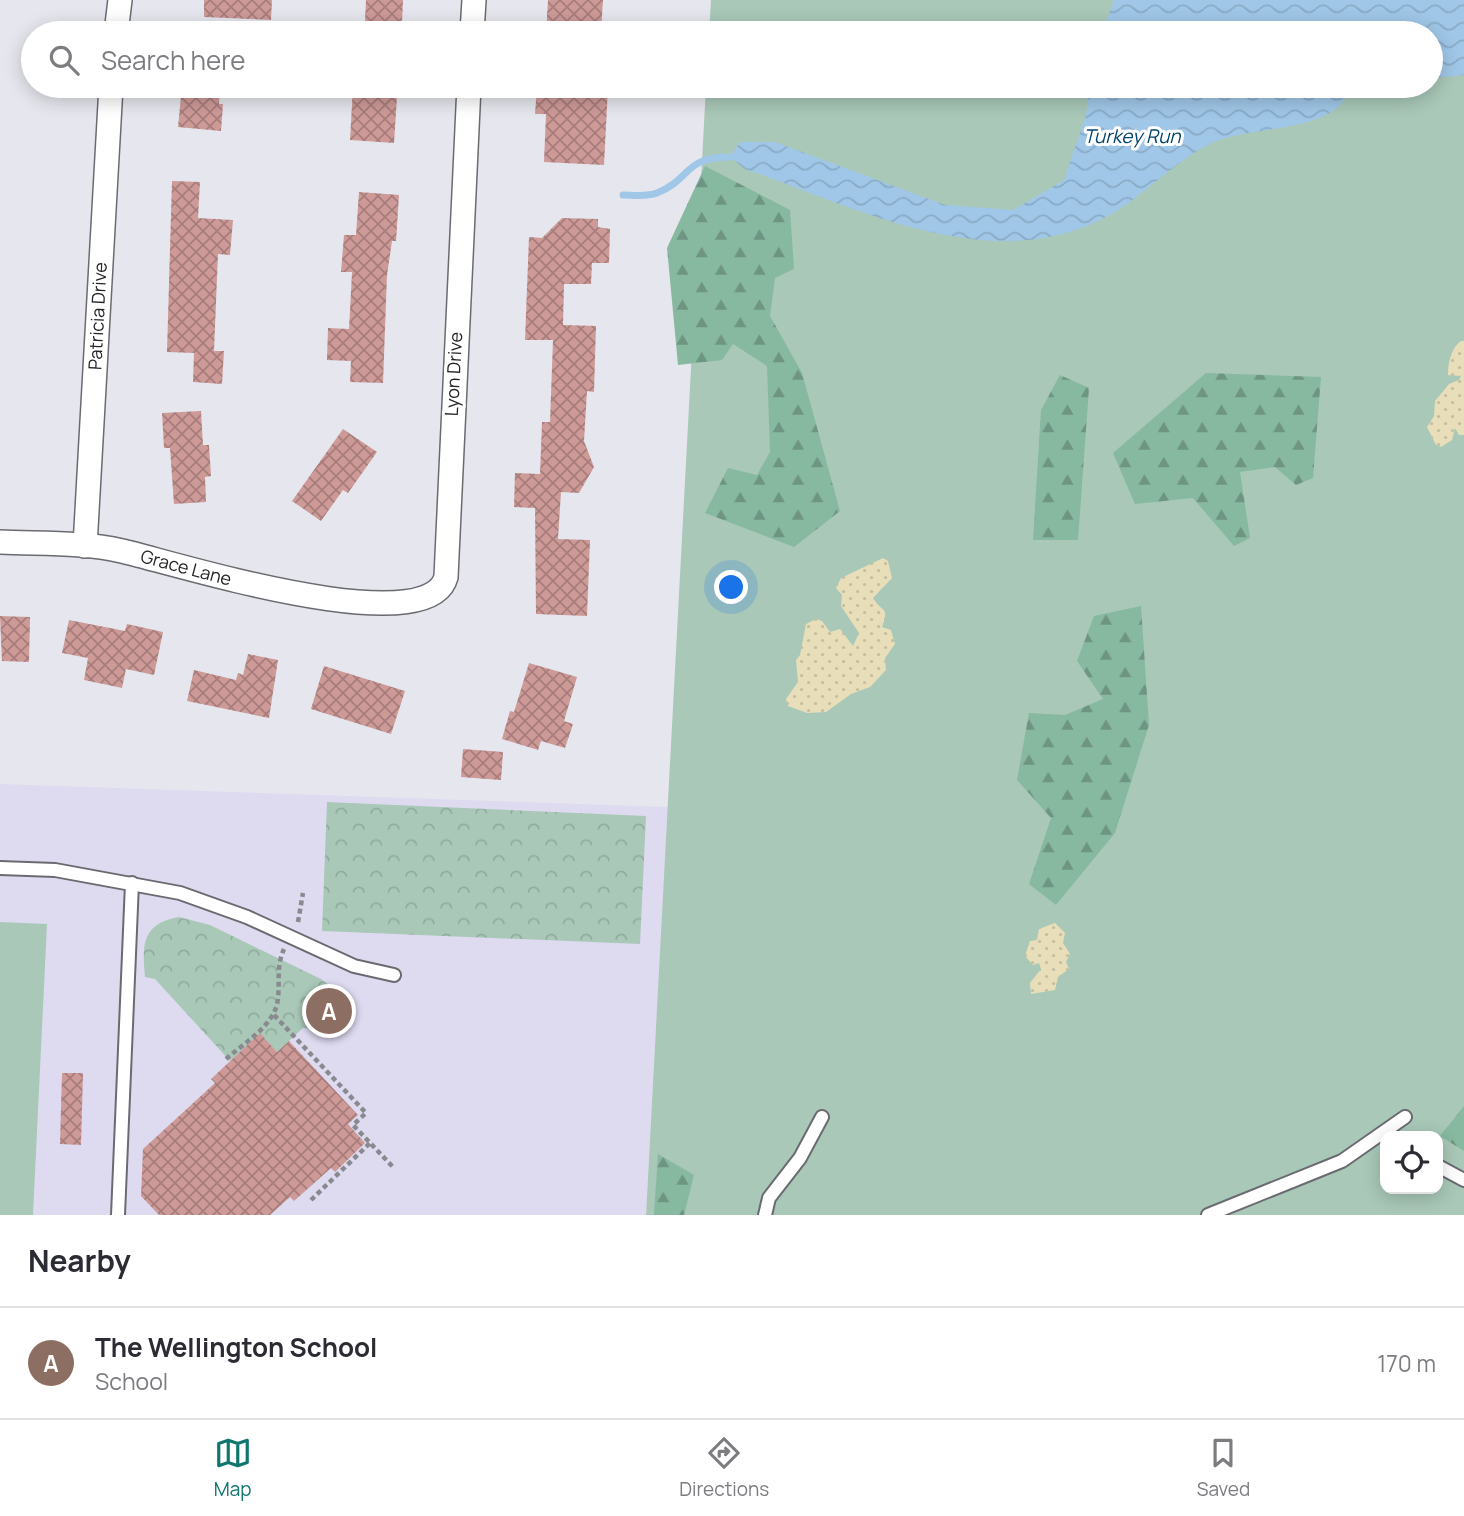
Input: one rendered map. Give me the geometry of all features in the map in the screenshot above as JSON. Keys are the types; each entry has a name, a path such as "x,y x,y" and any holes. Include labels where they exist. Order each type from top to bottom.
{"street":[{"path":"117,21 120,0"},
{"path":"473,21 474,0"},
{"name":"Patricia Drive","path":"85,546 110,98"},
{"name":"Lyon Drive","path":"372,602 415,603 433,596 443,586 446,577 468,98"},
{"name":"Grace Lane","path":"0,542 121,550 281,591 372,602"}],"lane":[{"path":"0,868 55,870 132,883 191,897 247,917 354,966 394,975"},
{"path":"118,1215 132,883"},
{"path":"765,1215 769,1198 800,1158 822,1116"},
{"path":"1208,1215 1342,1161 1405,1116"},
{"path":"1443,1169 1464,1180"}],"path":[{"path":"297,925 302,914 303,893"},
{"path":"226,1059 274,1015 278,1000 277,968 285,949"},
{"path":"274,1015 366,1113 353,1125 393,1167"},
{"path":"311,1200 370,1143"}],"shaded area":[{"path":"0,784 668,807 646,1215 0,1215"}],"green space":[{"path":"711,0 1464,0 1464,1215 646,1215 705,98 1443,98 1443,21 710,21"},
{"path":"705,166 790,210 794,269 775,278 770,316 802,373 840,511 794,547 705,513 728,468 757,475 770,452 767,366 733,344 722,360 678,365 667,248"},
{"path":"1206,373 1321,377 1313,478 1296,485 1275,467 1240,472 1250,538 1234,546 1193,498 1135,504 1113,453"},
{"path":"1060,375 1089,388 1078,540 1033,540 1041,410"},
{"path":"1141,606 1149,725 1115,833 1056,905 1029,884 1051,818 1017,780 1029,713 1065,715 1103,699 1077,661 1094,616"},
{"path":"327,802 646,816 640,944 322,931"},
{"path":"179,917 210,925 321,979 337,993 343,1004 345,1010 342,1023 330,1030 303,1028 277,1052 260,1034 230,1061 155,979 145,977 147,937 158,924"},
{"path":"0,922 47,924 33,1215 0,1215"},
{"path":"1464,1106 1464,1151 1443,1138 1443,1132"},
{"path":"658,1154 694,1175 684,1215 654,1215"}],"sand":[{"path":"1461,341 1464,341 1464,435 1459,435 1455,428 1452,440 1441,447 1436,445 1427,427 1434,416 1435,401 1449,384 1459,380 1461,376 1448,375 1451,356"},
{"path":"883,558 888,561 892,578 873,598 884,610 882,627 891,630 895,644 885,658 886,670 870,687 851,694 826,712 807,713 788,706 786,699 798,682 796,660 800,655 806,624 816,619 822,621 830,632 840,629 853,646 859,633 841,606 842,595 836,588 841,578"},
{"path":"1055,923 1065,933 1063,943 1070,954 1066,962 1069,969 1058,977 1055,990 1031,994 1030,983 1041,969 1039,963 1033,965 1025,956 1030,941 1037,940 1039,929"}],"water":[{"path":"1114,0 1464,0 1464,75 1443,77 1443,21 1106,21"},
{"name":"Turkey Run","path":"1088,98 1344,98 1328,114 1313,120 1214,142 1175,166 1115,212 1070,232 1024,240 976,240 929,232 881,219 745,169 730,157 740,142 775,142 945,205 1013,210 1064,180 1086,115"}],"building":[{"path":"204,0 272,0 271,20 204,17"},
{"path":"366,0 403,0 402,21 365,21"},
{"path":"548,0 603,0 602,21 547,21"},
{"path":"181,98 219,98 219,104 223,104 221,131 178,127"},
{"path":"352,98 397,98 394,143 350,140"},
{"path":"536,98 607,98 604,165 544,162 546,114 535,114"},
{"path":"172,181 200,182 198,218 233,220 230,255 218,254 214,351 224,351 222,384 193,382 194,353 167,352"},
{"path":"359,192 399,195 396,241 392,241 387,275 383,383 350,382 351,361 327,360 328,328 349,329 352,272 341,272 344,235 356,235"},
{"path":"562,218 598,219 598,227 610,229 609,263 592,263 591,284 564,284 563,325 596,326 594,392 587,391 584,441 594,467 579,493 561,492 558,539 590,540 587,616 536,614 535,508 514,507 515,473 540,474 542,422 550,422 553,340 525,340 529,237 542,238"},
{"path":"201,411 203,445 209,445 211,476 205,477 206,502 174,504 170,448 164,448 162,413"},
{"path":"343,429 377,452 348,493 343,490 321,521 292,501"},
{"path":"0,616 30,617 29,662 2,661"},
{"path":"69,620 125,631 127,624 163,632 154,675 126,669 122,688 84,680 88,658 62,653"},
{"path":"248,654 278,660 269,718 187,701 194,670 236,680 238,673 243,675"},
{"path":"529,663 577,677 564,721 573,724 565,748 541,741 538,750 502,739 510,711 514,712"},
{"path":"324,666 405,691 391,734 311,709"},
{"path":"463,749 503,752 501,780 461,777"},
{"path":"260,1033 277,1052 289,1041 358,1115 348,1124 365,1143 335,1172 331,1168 294,1201 290,1197 270,1215 159,1215 141,1196 143,1149 215,1083 211,1079"},
{"path":"62,1073 83,1073 81,1145 60,1144"}],"waterway":[{"name":"Turkey Run","path":"623,195 657,193 677,181 695,165 715,158 730,157"}],"place":[{"name":"The Wellington School","path":"329,1011"}]}
